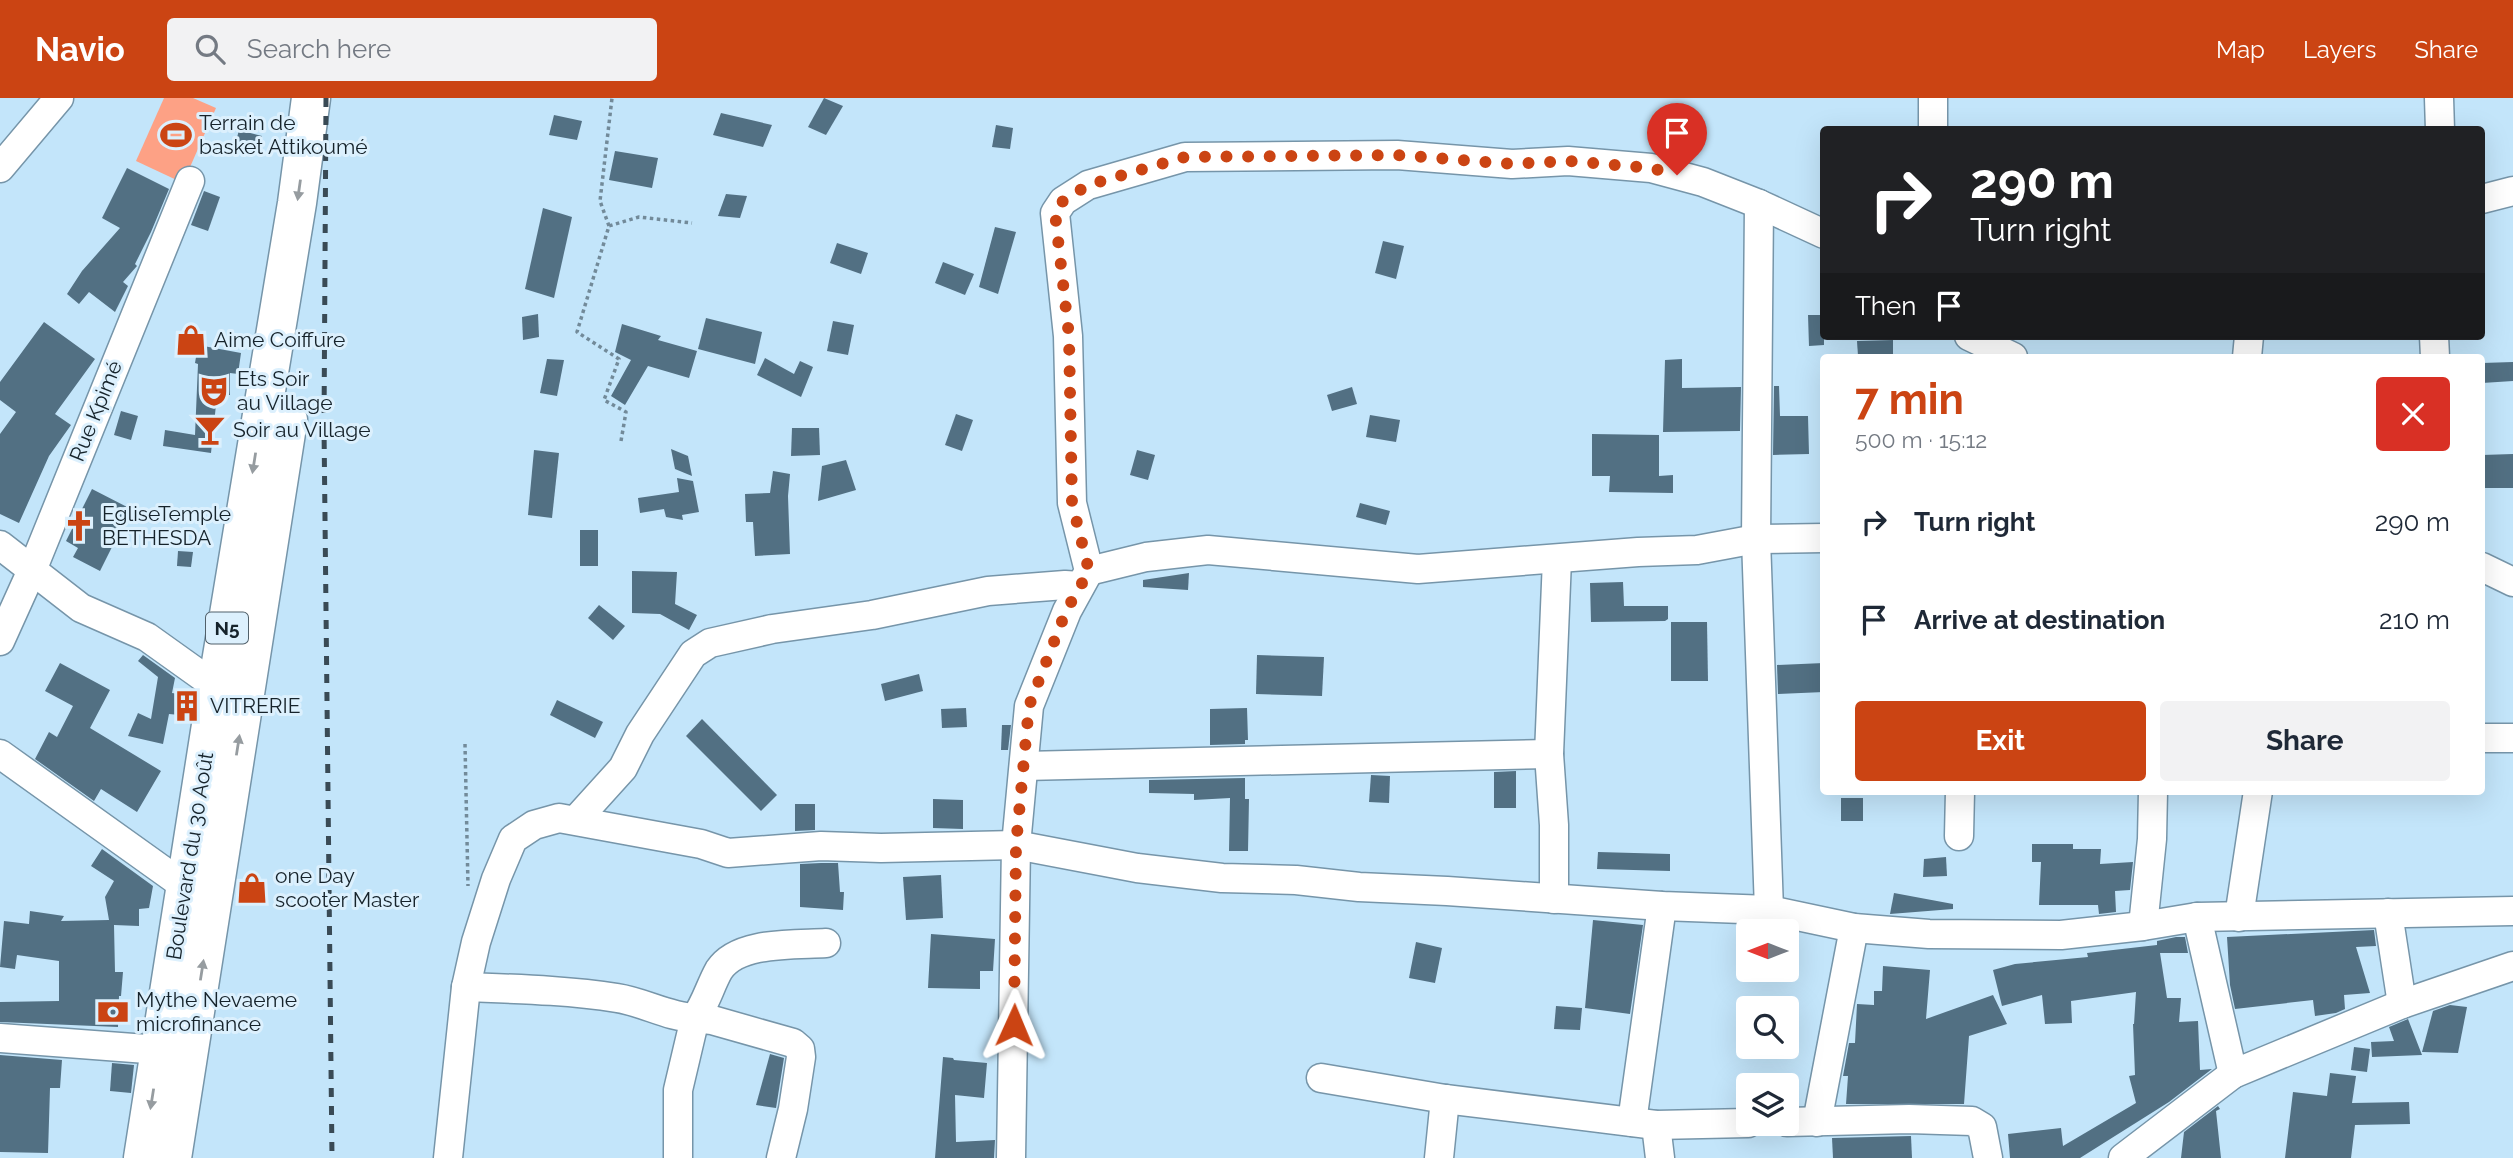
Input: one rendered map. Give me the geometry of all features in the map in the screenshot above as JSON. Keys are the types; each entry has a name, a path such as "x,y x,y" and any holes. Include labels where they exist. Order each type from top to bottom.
{"highway":[{"name":"Boulevard du 30 Août","path":"143,1158 217,687 298,203 311,98"},
{"name":"Boulevard du 30 Août","path":"172,1158 338,98"}],"street":[{"path":"0,168 59,98"},
{"path":"1933,98 1933,126"},
{"path":"2439,98 2440,126"},
{"path":"1011,1158 1016,845 1029,706 1066,611 1084,579 1072,503 1069,336 1055,213 1063,201 1088,185 1185,157 1397,155 1512,164 1568,161 1651,168 1703,182 1820,232"},
{"name":"Rue Kpimé","path":"0,641 33,568 190,181"},
{"path":"2485,199 2513,191"},
{"path":"1759,204 1756,539 1769,910"},
{"path":"1977,340 2007,354"},
{"path":"576,820 623,768 640,734 693,654 710,643 772,629 872,615 988,591 1065,584 1146,557 1208,550 1418,569 1697,550 1756,539 1820,538"},
{"path":"0,544 81,608 147,637 217,687"},
{"path":"1554,899 1554,825 1549,754 1557,559"},
{"path":"2485,568 2513,582"},
{"path":"2485,738 2513,738"},
{"path":"0,754 186,887"},
{"path":"1024,766 1549,754"},
{"path":"1959,836 1960,795"},
{"path":"2143,926 2152,839 2153,795"},
{"path":"2239,917 2257,795"},
{"path":"448,1158 466,987 476,942 496,879 513,839 534,825 559,818 701,844 728,853 821,846 881,848 1016,845 1137,868 1222,878 1296,880 1359,887 1769,910 1854,928 1929,933 2061,936 2197,917 2513,911"},
{"path":"1660,1158 1644,1123 1662,906"},
{"path":"2388,913 2402,1004"},
{"path":"2197,917 2233,1074"},
{"path":"1817,1122 1854,928"},
{"path":"678,1158 678,1090 695,1018 706,1004 718,973 727,959 747,950 826,943"},
{"path":"2123,1158 2233,1074 2402,1004 2513,966"},
{"path":"466,987 550,990 620,998 680,1018 712,1020 793,1043 800,1049 801,1057 781,1158"},
{"path":"0,1038 160,1050"},
{"path":"1321,1078 1445,1099 1644,1123 1736,1123"},
{"path":"1439,1158 1445,1099"},
{"path":"1799,1122 1972,1121 1982,1127 1988,1158"}],"path":[{"path":"612,98 600,201 609,226 577,332 619,359 604,400 626,412 621,441"},
{"path":"609,226 639,217 692,223"},
{"path":"466,744 468,893"}],"shaded area":[{"name":"Terrain de basket Attikoumé","path":"164,98 193,98 216,108 183,183 136,161"}],"building":[{"path":"824,98 843,106 826,135 808,127"},
{"path":"721,113 772,125 763,147 713,135"},
{"path":"554,115 582,121 577,140 549,135"},
{"path":"996,125 1013,128 1010,149 992,147"},
{"path":"239,130 262,136 257,155 234,149"},
{"path":"615,151 658,158 652,188 609,180"},
{"path":"127,168 169,189 135,264 137,266 123,282 128,286 115,312 89,292 79,304 67,294 82,271 120,228 102,218"},
{"path":"204,191 220,197 208,231 191,225"},
{"path":"726,194 747,196 740,218 718,216"},
{"path":"543,208 572,217 554,298 525,289"},
{"path":"995,227 1016,232 998,294 979,287"},
{"path":"1383,241 1404,246 1396,279 1375,273"},
{"path":"837,243 868,253 861,274 830,263"},
{"path":"943,262 974,274 965,295 935,283"},
{"path":"538,314 539,337 523,340 522,317"},
{"path":"1808,315 1820,315 1820,340 1824,340 1824,345 1809,346"},
{"path":"706,318 762,332 755,364 698,349"},
{"path":"833,321 854,325 848,355 827,351"},
{"path":"44,322 95,359 55,414 71,425 49,456 19,523 0,514 0,434 16,412 0,400 0,382"},
{"path":"622,324 661,336 658,340 697,351 689,378 648,366 625,405 611,396 631,360 615,352"},
{"path":"1893,340 1893,354 1858,354 1857,341"},
{"path":"198,345 241,353 238,374 230,373 230,395 217,395 211,453 163,446 165,430 195,435 198,364 195,363"},
{"path":"765,358 794,374 800,361 813,367 801,397 757,375"},
{"path":"547,359 564,360 557,396 540,393"},
{"path":"1682,359 1682,388 1741,387 1740,431 1663,432 1665,360"},
{"path":"2513,362 2513,381 2485,383 2485,363"},
{"path":"1774,386 1779,386 1780,416 1808,416 1809,454 1773,455"},
{"path":"1352,387 1357,404 1332,411 1327,395"},
{"path":"121,411 138,416 131,440 114,435"},
{"path":"956,414 973,420 962,451 945,445"},
{"path":"1370,415 1400,420 1396,442 1366,437"},
{"path":"792,428 819,428 820,455 791,456"},
{"path":"1592,434 1659,435 1659,476 1673,475 1673,493 1609,492 1610,476 1592,476"},
{"path":"671,449 688,456 692,476 675,469"},
{"path":"534,450 559,453 552,518 528,515"},
{"path":"1137,450 1155,455 1148,480 1130,475"},
{"path":"2513,454 2513,488 2485,488 2485,455"},
{"path":"846,460 856,490 818,501 822,466"},
{"path":"773,471 790,474 790,554 755,556 753,522 746,522 745,494 770,493"},
{"path":"677,478 693,481 699,512 682,515 683,520 666,517 664,509 640,513 638,498 679,492"},
{"path":"92,489 131,509 100,571 73,557 78,548 66,541"},
{"path":"1360,503 1390,511 1386,525 1356,517"},
{"path":"580,530 598,530 598,566 580,566"},
{"path":"178,551 193,552 191,567 177,566"},
{"path":"632,571 677,572 675,604 697,615 689,630 660,614 632,613"},
{"path":"1189,573 1188,590 1143,587 1143,580"},
{"path":"1623,582 1624,606 1668,606 1668,619 1591,622 1590,583"},
{"path":"599,605 625,626 613,640 588,618"},
{"path":"1671,622 1707,622 1708,681 1671,681"},
{"path":"143,655 175,678 172,693 193,696 190,716 169,714 163,744 128,736 138,713 151,719 158,677 138,661"},
{"path":"1257,655 1324,657 1322,696 1256,694"},
{"path":"60,663 110,690 90,728 161,771 137,812 101,789 94,801 35,759 49,732 57,737 73,706 45,691"},
{"path":"1820,663 1820,692 1778,694 1777,665"},
{"path":"919,674 923,691 885,701 881,684"},
{"path":"557,700 603,722 595,738 550,715"},
{"path":"966,708 967,727 942,728 941,709"},
{"path":"1247,708 1248,740 1245,740 1245,744 1210,745 1210,709"},
{"path":"702,719 777,795 761,811 686,736"},
{"path":"1002,725 1011,725 1008,750 1001,750"},
{"path":"1516,771 1516,808 1494,808 1494,772"},
{"path":"1371,775 1390,776 1389,803 1369,802"},
{"path":"1245,778 1245,799 1249,799 1248,851 1229,851 1230,798 1194,800 1194,794 1149,793 1149,780"},
{"path":"1841,798 1863,798 1863,821 1841,821"},
{"path":"933,799 963,800 963,829 933,828"},
{"path":"795,804 815,804 815,830 795,831"},
{"path":"2032,844 2073,844 2073,849 2101,849 2100,864 2133,862 2130,890 2115,891 2116,912 2099,914 2098,905 2039,905 2041,862 2032,862"},
{"path":"102,849 153,886 149,908 139,909 139,926 114,925 115,972 123,972 118,1027 0,1022 0,1002 59,1001 59,961 17,955 15,969 0,967 4,921 29,924 30,911 64,916 61,921 109,920 105,897 114,881 91,866"},
{"path":"1598,852 1670,854 1670,871 1597,869"},
{"path":"1946,857 1947,876 1923,877 1924,859"},
{"path":"838,863 840,892 844,892 843,910 800,907 800,864"},
{"path":"941,875 943,918 906,920 903,877"},
{"path":"1894,893 1953,904 1953,909 1890,914"},
{"path":"1593,920 1643,925 1630,1014 1585,1008"},
{"path":"2374,930 2376,946 2356,947 2370,993 2344,995 2345,1009 2315,1016 2313,1000 2235,1009 2230,985 2227,937"},
{"path":"931,934 995,939 993,971 980,971 980,989 928,988"},
{"path":"2185,937 2188,953 2160,953 2167,998 2181,998 2179,1022 2198,1021 2200,1070 2212,1069 2169,1102 2080,1158 2010,1158 2008,1134 2061,1128 2063,1146 2136,1103 2129,1076 2135,1075 2133,1024 2136,992 2071,1001 2072,1023 2045,1024 2042,995 2002,1006 1993,970 2015,964 2088,957 2087,953 2157,945 2157,941"},
{"path":"1416,942 1442,948 1435,983 1409,978"},
{"path":"1883,966 1930,970 1926,1019 1993,995 2007,1024 1969,1036 1964,1104 1846,1104 1848,1076 1843,1076 1849,1043 1855,1043 1857,1004 1874,1005 1874,991 1882,991"},
{"path":"2450,1005 2467,1007 2458,1053 2422,1052 2433,1011"},
{"path":"1556,1006 1582,1008 1580,1030 1554,1029"},
{"path":"2408,1019 2422,1055 2372,1057 2371,1042 2394,1041 2389,1027"},
{"path":"2354,1047 2370,1049 2367,1072 2351,1070"},
{"path":"770,1054 784,1058 776,1108 756,1105"},
{"path":"0,1055 62,1060 60,1088 50,1088 48,1153 0,1152"},
{"path":"943,1057 987,1063 984,1098 955,1095 956,1142 995,1140 994,1158 935,1158"},
{"path":"112,1063 134,1065 131,1093 110,1091"},
{"path":"2330,1073 2356,1076 2352,1103 2409,1102 2410,1124 2355,1125 2351,1158 2285,1158 2293,1092 2327,1096"},
{"path":"2218,1106 2220,1109 2216,1111 2221,1158 2181,1158 2184,1132"},
{"path":"1911,1136 1912,1158 1833,1158 1832,1138"}],"railway":[{"path":"326,98 324,427 332,1158"}],"place":[{"name":"Terrain de basket Attikoumé","path":"176,135"},
{"name":"Aime Coiffure","path":"191,340"},
{"name":"Ets Soir au Village","path":"214,391"},
{"name":"Soir au Village","path":"210,430"},
{"name":"EgliseTemple BETHESDA","path":"79,526"},
{"name":"VITRERIE","path":"187,706"},
{"name":"one Day scooter Master","path":"252,888"},
{"name":"Mythe Nevaeme microfinance","path":"113,1012"}],"route":[{"path":"1014,1025 1016,845 1029,706 1066,611 1089,571 1072,503 1069,336 1055,213 1063,201 1088,185 1185,157 1397,155 1512,164 1568,161 1651,168 1677,175"}]}
